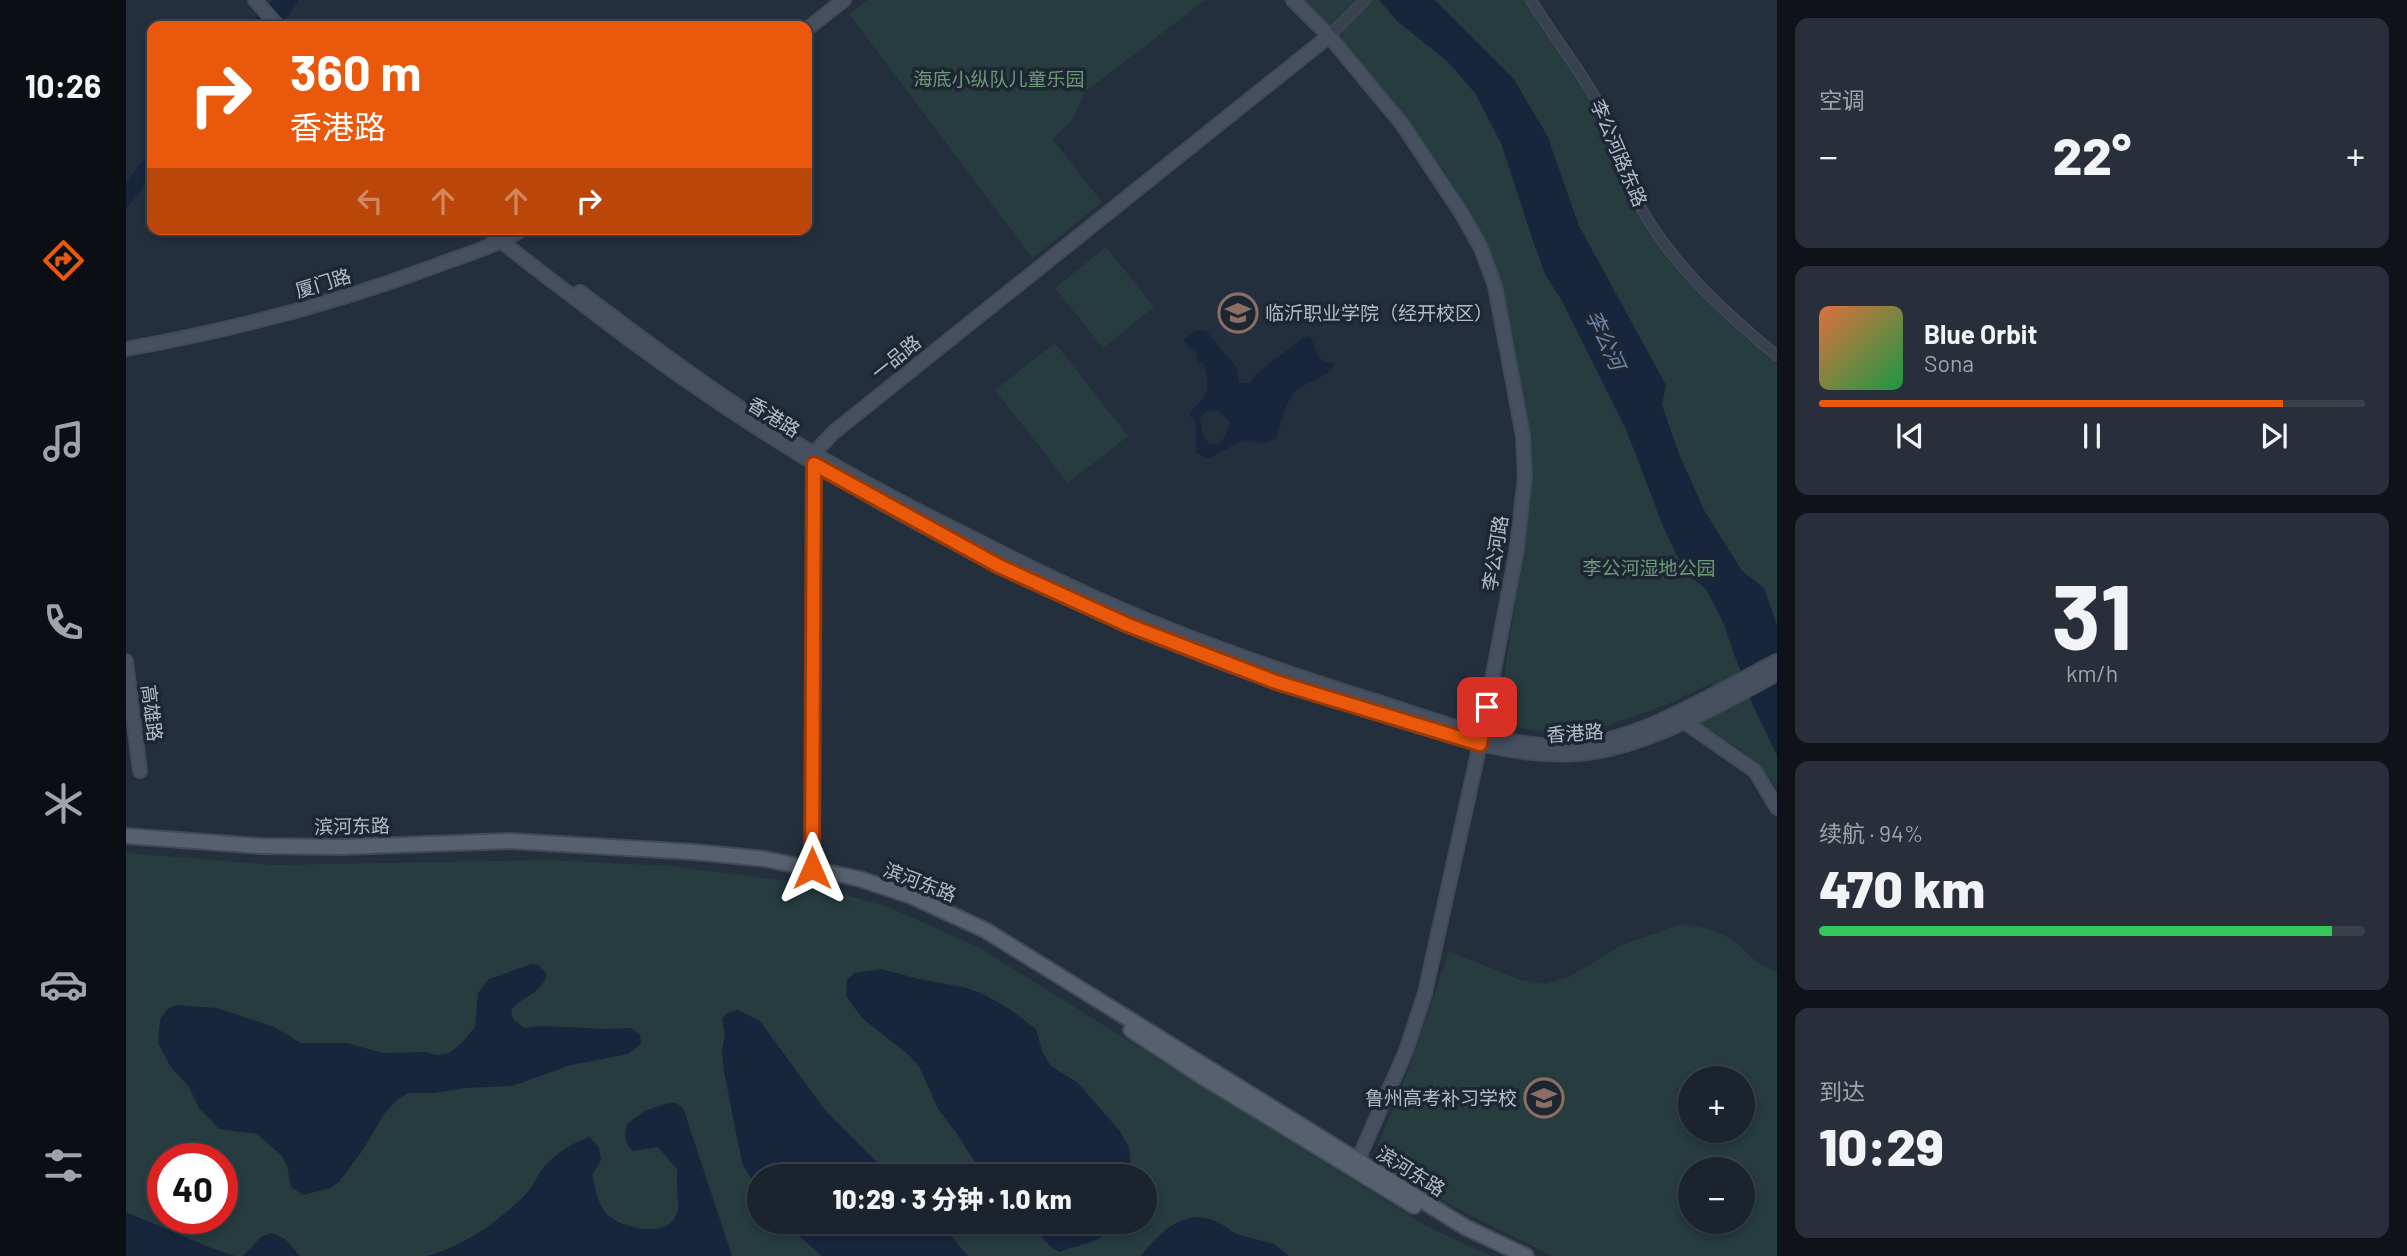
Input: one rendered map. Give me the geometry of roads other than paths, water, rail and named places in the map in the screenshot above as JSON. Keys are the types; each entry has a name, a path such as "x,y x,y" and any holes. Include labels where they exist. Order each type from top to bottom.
{"main road":[{"name":"滨河东路","path":"126,836 261,846 342,847 510,841 765,859 860,879 911,897 985,930 1465,1227 1526,1256"},
{"name":"滨河东路","path":"126,843 262,854 337,855 495,849 624,855 763,867 854,886 907,904 982,938 1459,1234 1504,1256"}],"street":[{"path":"812,25 844,0"},
{"name":"李公河路","path":"1293,0 1329,36 1402,124 1462,214 1481,248 1495,286 1522,436 1525,476 1517,548 1481,739 1425,993 1406,1051 1358,1160"},
{"path":"1329,36 1365,0"},
{"name":"李公河路东路","path":"1531,0 1550,32 1582,74 1603,111 1633,194 1664,244 1717,303 1777,356"},
{"path":"255,4 264,21"},
{"path":"255,4 273,21"},
{"name":"一品路","path":"814,459 834,432 1329,36"},
{"name":"香港路","path":"503,236 687,371 814,459 1004,555 1125,611 1280,671 1481,739 1543,755 1616,749 1683,722 1777,661"},
{"name":"厦门路","path":"126,349 202,335 312,307 392,282 503,236"},
{"path":"812,868 814,459"},
{"name":"高雄路","path":"126,661 140,771"},
{"name":"香港路","path":"1481,739 1543,746 1611,740 1777,674"},
{"path":"1683,722 1755,771 1777,808"}],"water":[{"path":"274,0 299,0 282,21 252,21"},
{"name":"李公河","path":"1379,0 1435,0 1513,78 1547,135 1579,226 1666,385 1662,405 1679,454 1704,510 1742,571 1764,588 1777,625 1777,755 1753,706 1722,620 1706,589 1691,577 1675,552 1627,432 1561,299 1546,276 1501,143 1475,93 1447,61 1398,22"},
{"path":"147,155 147,182 126,209 126,182"},
{"path":"1196,330 1206,331 1237,368 1239,383 1250,383 1256,374 1304,337 1310,336 1320,359 1335,365 1326,374 1291,396 1276,438 1264,443 1243,440 1208,459 1196,453 1196,423 1190,414 1207,392 1207,377 1203,362 1198,363 1195,349 1190,349 1184,340","holes":["1208,410 1219,411 1230,422 1225,437 1219,444 1209,444 1203,436 1200,418"]},
{"path":"532,964 539,965 547,974 541,986 511,1010 513,1019 524,1028 631,1028 640,1034 641,1044 628,1054 571,1065 512,1086 408,1093 385,1113 339,1182 330,1188 303,1195 291,1187 282,1156 257,1134 219,1129 199,1108 189,1087 170,1066 158,1043 160,1020 166,1010 175,1005 217,1008 274,1027 301,1043 346,1043 383,1053 449,1053 461,1044 475,1027 478,993 489,979"},
{"path":"881,969 963,987 983,994 1008,1008 1036,1029 1042,1051 1051,1066 1078,1083 1119,1130 1129,1148 1131,1164 976,1164 938,1109 920,1068 910,1056 862,1018 846,996 847,980 854,973"},
{"path":"738,1010 760,1021 825,1110 879,1164 747,1164 747,1172 743,1165 724,1071 722,1050 725,1035 722,1018 727,1013"},
{"path":"676,1103 683,1108 732,1256 427,1256 468,1239 493,1222 527,1193 554,1157 590,1137 599,1148 601,1160 592,1175 604,1211 615,1220 644,1229 664,1227 672,1222 677,1214 678,1170 658,1147 633,1151 626,1142 625,1135 627,1124 644,1111"},
{"path":"126,1212 147,1221 147,1234 178,1234 235,1256 126,1256"},
{"path":"1198,1217 1210,1219 1236,1234 1274,1244 1289,1256 1141,1256 1159,1235 1173,1225"},
{"path":"273,1233 285,1239 300,1256 243,1256 262,1236"},
{"path":"797,1234 949,1234 968,1256 822,1256"},
{"path":"1039,1234 1105,1234 1091,1242 1060,1252 1052,1248"}],"place":[{"name":"临沂职业学院（经开校区）","path":"1238,313"},
{"name":"鲁州高考补习学校","path":"1544,1098"}],"park label":[{"name":"海底小纵队儿童乐园","path":"999,79"},
{"name":"李公河湿地公园","path":"1649,568"}]}
